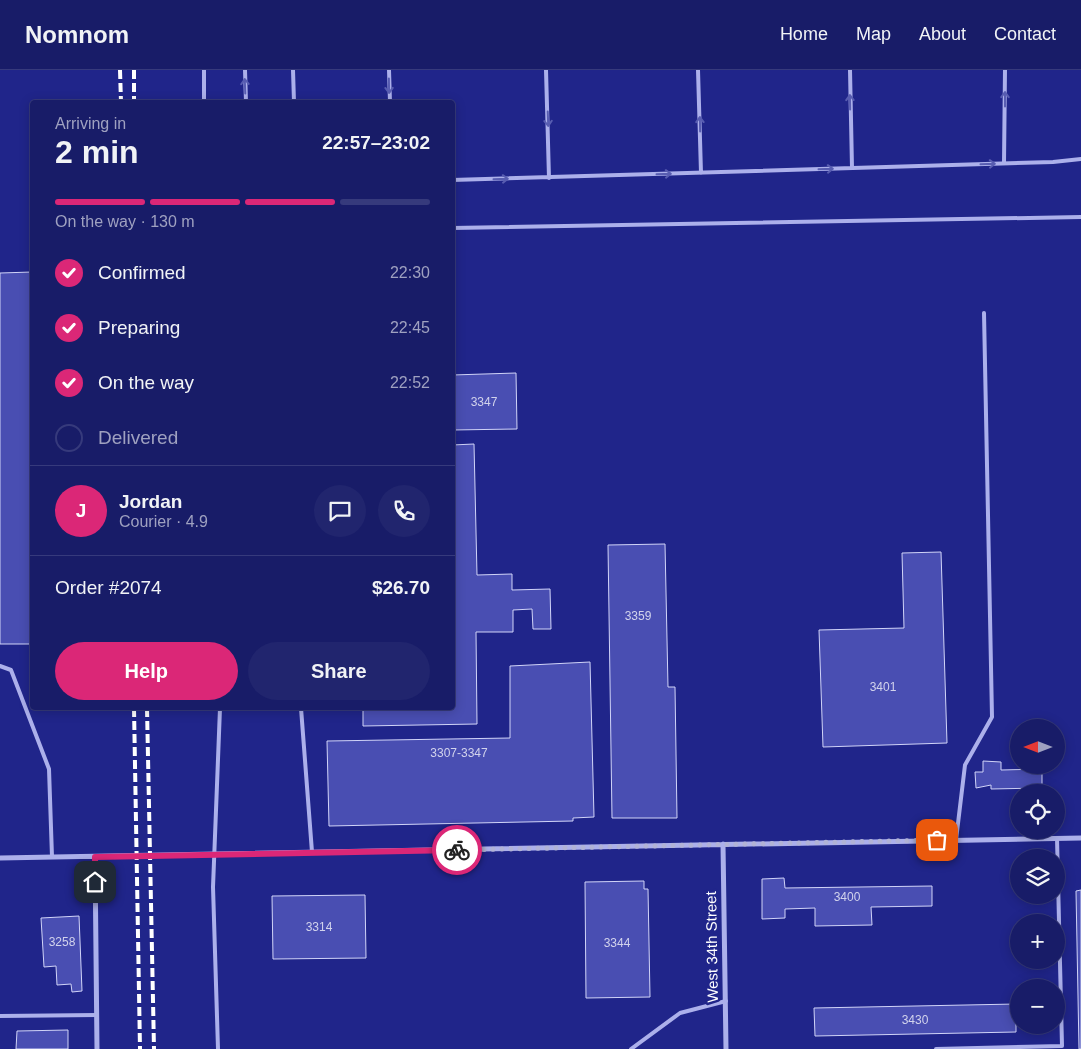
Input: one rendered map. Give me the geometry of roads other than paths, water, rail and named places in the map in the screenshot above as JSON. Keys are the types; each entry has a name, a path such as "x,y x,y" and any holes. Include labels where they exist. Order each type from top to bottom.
{"street":[{"path":"1065,838 1081,838"},
{"path":"0,858 1010,839"},
{"name":"West 34th Street","path":"723,844 726,1049"},
{"path":"95,857 97,1049"}],"lane":[{"path":"204,70 204,100"},
{"path":"245,70 246,100"},
{"path":"293,70 294,100"},
{"path":"389,70 390,100"},
{"path":"546,70 550,178"},
{"path":"698,70 701,173"},
{"path":"850,70 852,168"},
{"path":"1004,163 1005,70"},
{"path":"455,180 1004,163 1081,158"},
{"path":"455,228 1081,217"},
{"path":"956,840 965,764 992,717 984,314"},
{"path":"0,666 11,670 49,769 52,857"},
{"path":"218,1049 214,854 220,710"},
{"path":"301,710 312,852"},
{"path":"936,1049 1062,1047 1057,839"},
{"path":"631,1049 680,1013 726,1001"},
{"path":"0,1016 97,1015"}],"railway":[{"path":"120,70 121,100"},
{"path":"134,70 134,100"},
{"path":"134,710 140,1049"},
{"path":"147,710 154,1049"}]}
